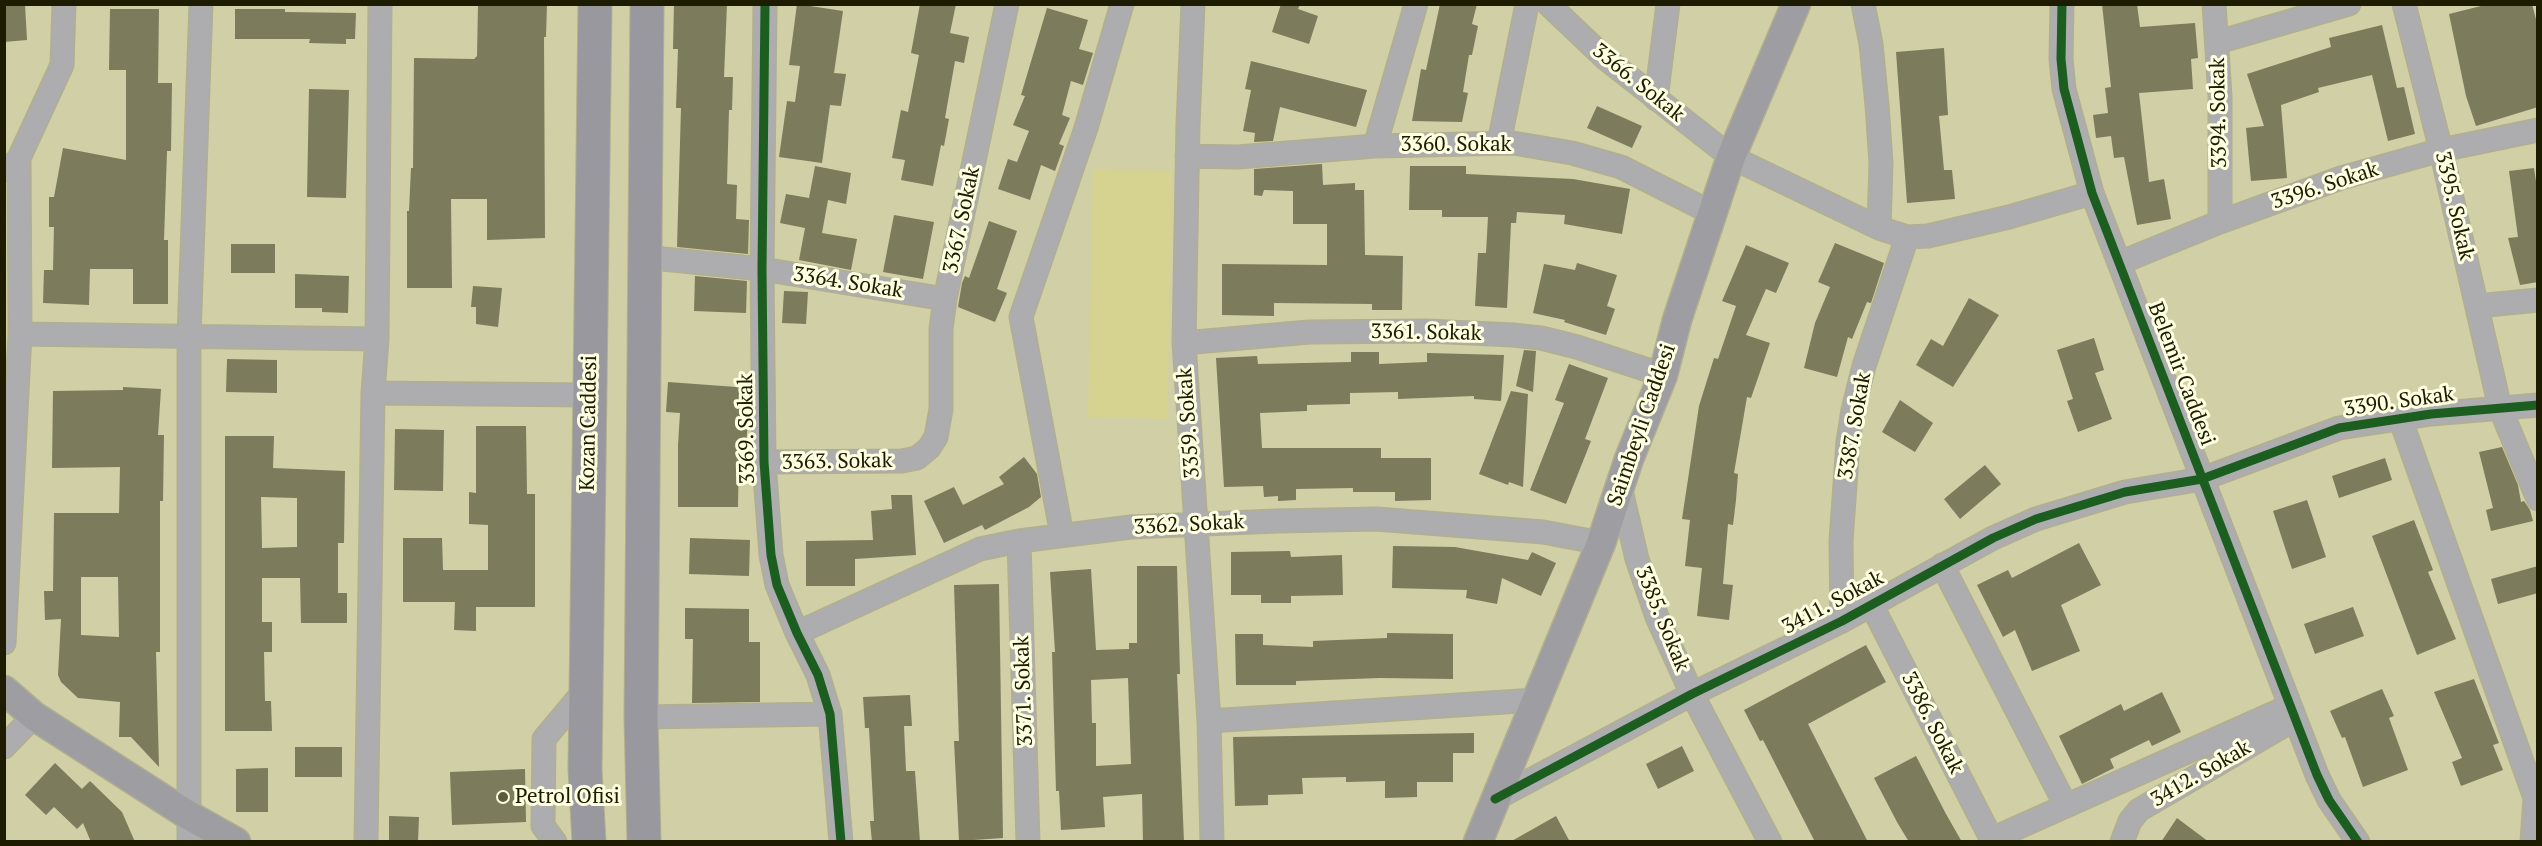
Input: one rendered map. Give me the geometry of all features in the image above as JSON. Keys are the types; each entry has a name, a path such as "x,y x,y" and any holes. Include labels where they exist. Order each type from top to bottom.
{"highway":[{"name":"Kozan Caddesi","path":"589,842 585,769 585,690 595,4"},
{"path":"644,842 641,717 647,4"}],"main road":[{"name":"Saimbeyli Caddesi","path":"1475,836 1495,799 1601,543 1620,486 1663,375 1677,320 1731,157 1796,4"},
{"path":"4,690 34,716 189,828 236,842"}],"street":[{"path":"4,643 21,334 12,166 62,65 64,4"},
{"path":"189,828 189,336 201,4"},
{"path":"366,842 373,393 377,339 380,4"},
{"name":"3369. Sokak","path":"765,4 762,269 764,462 771,555 777,585 818,675 830,714 841,842"},
{"name":"3367. Sokak","path":"936,437 941,409 940,337 945,299 1007,4"},
{"path":"1062,536 1022,317 1086,128 1122,4"},
{"name":"3359. Sokak","path":"1193,4 1187,156 1184,343 1209,721 1212,842"},
{"path":"1375,146 1416,4"},
{"path":"1499,143 1527,4"},
{"name":"3366. Sokak","path":"1548,4 1606,59 1731,157 1879,228 1907,237"},
{"path":"1656,99 1668,4"},
{"path":"1863,4 1872,44 1881,172 1879,228"},
{"name":"Belemir Caddesi","path":"2062,4 2061,58 2064,88 2092,193 2292,712 2329,800 2358,842"},
{"name":"3394. Sokak","path":"2214,4 2218,42 2220,222"},
{"path":"2218,42 2349,4"},
{"name":"3395. Sokak","path":"2404,4 2441,150 2500,408 2538,499"},
{"name":"3396. Sokak","path":"2119,263 2220,222 2341,178 2441,150 2538,130"},
{"name":"3360. Sokak","path":"1187,156 1238,157 1375,146 1499,143 1572,153 1621,167 1712,213"},
{"path":"1907,237 1928,236 2092,193"},
{"name":"3387. Sokak","path":"1842,621 1841,541 1848,442 1853,410 1864,366 1907,237"},
{"name":"3364. Sokak","path":"644,257 762,269 945,299"},
{"path":"2477,306 2538,300"},
{"name":"3361. Sokak","path":"1184,343 1309,332 1427,331 1513,334 1577,347 1663,375"},
{"path":"21,334 377,339"},
{"path":"373,393 589,395"},
{"name":"3390. Sokak","path":"2202,479 2339,428 2400,418 2538,405"},
{"path":"2400,418 2535,798 2532,842"},
{"name":"3363. Sokak","path":"764,462 902,461 917,458 929,448 936,437"},
{"name":"3411. Sokak","path":"1495,799 1692,694 1842,621 1993,538 2066,509 2125,492 2202,479"},
{"name":"3385. Sokak","path":"1620,486 1637,559 1648,592 1692,694 1770,842"},
{"name":"3362. Sokak","path":"797,633 980,549 1018,541 1131,527 1376,519 1425,521 1543,532 1601,543"},
{"name":"3371. Sokak","path":"1018,541 1029,842"},
{"path":"1942,565 2066,806"},
{"name":"3386. Sokak","path":"1871,604 1992,840"},
{"path":"555,842 543,826 544,739 585,690"},
{"path":"1209,721 1536,700"},
{"path":"1992,840 2066,806 2292,712"},
{"name":"3412. Sokak","path":"2122,842 2130,821 2139,810 2292,712"},
{"path":"641,717 830,714"},
{"path":"4,747 34,716"}],"shaded area":[{"path":"1093,169 1172,171 1167,419 1088,417"}],"building":[{"path":"4,4 25,4 27,40 4,42"},
{"path":"478,4 547,4 546,37 544,37 545,238 487,240 487,199 451,199 452,288 407,288 407,211 409,211 411,168 413,168 414,58 474,59 477,56"},
{"path":"674,4 727,4 724,77 733,77 732,110 729,110 727,184 737,185 736,219 749,220 748,254 677,247 681,108 676,108 678,49 673,49"},
{"path":"797,4 843,11 834,73 846,74 841,106 830,105 822,163 779,157 787,101 795,102 800,66 789,65"},
{"path":"920,4 956,4 950,33 969,37 964,63 955,61 945,118 949,119 933,186 901,180 905,160 892,158 901,110 908,112 919,55 911,53"},
{"path":"1281,4 1300,4 1298,9 1318,16 1309,44 1272,32"},
{"path":"1440,4 1477,4 1472,24 1478,26 1472,55 1469,55 1463,92 1468,93 1462,122 1412,121 1421,69 1426,70"},
{"path":"2102,4 2137,4 2140,27 2195,23 2198,58 2191,59 2193,89 2139,93 2149,182 2164,179 2171,219 2137,225 2124,157 2114,158 2111,136 2096,138 2093,115 2108,113 2105,88 2111,87"},
{"path":"2489,4 2532,4 2538,27 2538,107 2476,126 2466,96 2449,14"},
{"path":"1047,8 1088,20 1079,49 1093,53 1083,85 1071,81 1062,115 1070,118 1059,144 1064,146 1055,171 1041,165 1030,200 998,189 1008,159 1017,162 1029,131 1013,125 1025,96 1021,95"},
{"path":"110,9 159,9 158,83 172,83 171,151 167,151 164,240 168,240 168,304 133,304 133,269 90,269 89,305 43,303 44,270 53,270 54,227 49,227 49,197 54,197 63,148 126,160 126,70 109,70"},
{"path":"235,9 356,13 355,39 346,39 346,44 309,43 310,39 235,39"},
{"path":"2382,25 2397,88 2404,87 2415,134 2388,141 2372,75 2318,88 2319,92 2281,105 2287,178 2251,181 2246,128 2264,126 2247,74 2331,47 2329,38"},
{"path":"1944,48 1948,115 1939,116 1944,170 1952,170 1955,199 1907,203 1896,52"},
{"path":"1251,61 1367,90 1356,127 1280,107 1273,141 1254,142 1255,133 1243,131 1251,90 1245,89"},
{"path":"309,89 349,90 346,198 307,197"},
{"path":"1597,106 1642,126 1632,148 1587,128"},
{"path":"1322,164 1323,185 1355,183 1355,190 1364,190 1365,255 1403,256 1402,310 1372,310 1372,304 1274,303 1274,316 1222,315 1222,264 1327,265 1327,224 1293,224 1293,191 1264,190 1262,196 1254,195 1254,169"},
{"path":"815,166 851,173 846,204 828,200 822,233 857,239 851,270 799,260 805,228 780,223 786,194 809,198"},
{"path":"1410,166 1466,166 1466,174 1573,179 1630,189 1622,234 1564,224 1565,215 1517,212 1516,223 1511,223 1507,308 1475,306 1478,253 1486,253 1488,217 1442,217 1442,210 1409,210"},
{"path":"2534,168 2538,195 2538,282 2520,285 2508,238 2518,237 2509,171"},
{"path":"894,215 934,222 923,279 883,272"},
{"path":"989,221 1017,231 997,289 1007,293 995,322 958,307 962,283 965,276 969,278"},
{"path":"1835,243 1884,263 1871,303 1867,302 1852,339 1848,337 1837,377 1804,368 1815,323 1830,287 1818,282"},
{"path":"231,244 275,244 275,273 231,273"},
{"path":"1746,245 1789,263 1776,293 1766,289 1746,335 1770,343 1751,398 1747,397 1734,473 1738,474 1736,500 1733,525 1728,524 1723,584 1733,585 1729,620 1697,616 1702,568 1685,566 1690,520 1682,519 1699,406 1714,358 1718,359 1736,306 1722,301"},
{"path":"1577,263 1617,275 1607,306 1615,309 1606,335 1564,322 1565,320 1533,313 1544,264 1575,270"},
{"path":"295,274 349,276 348,313 322,312 322,308 295,308"},
{"path":"695,276 747,281 746,313 694,311"},
{"path":"473,286 502,288 498,327 476,324 476,307 471,307"},
{"path":"784,291 808,292 806,324 782,323"},
{"path":"1969,298 1999,315 1953,387 1916,365 1931,339 1943,346"},
{"path":"2094,338 2104,370 2095,373 2112,419 2078,432 2067,401 2073,399 2057,350"},
{"path":"1524,350 1536,351 1533,392 1516,386"},
{"path":"1351,352 1379,352 1379,364 1427,362 1427,353 1504,355 1501,401 1474,399 1474,396 1398,399 1398,392 1350,393 1350,404 1307,405 1307,411 1260,413 1262,448 1381,448 1381,458 1431,458 1431,500 1395,501 1395,492 1353,492 1353,488 1296,489 1296,500 1278,501 1278,496 1264,497 1263,486 1224,487 1216,358 1257,356 1258,364 1351,362"},
{"path":"227,359 277,360 277,393 226,392"},
{"path":"1569,364 1608,378 1585,439 1591,441 1566,504 1530,490 1564,403 1555,400"},
{"path":"668,382 750,388 746,449 739,448 738,507 678,507 680,413 666,412"},
{"path":"123,387 161,389 158,435 164,435 163,501 160,501 160,652 156,652 159,767 131,737 119,737 120,702 78,698 61,682 58,675 61,619 45,620 44,591 53,591 54,513 119,513 120,467 52,468 53,391 123,390","holes":["81,577 118,577 119,637 81,635"]},
{"path":"1511,391 1528,394 1523,487 1509,482 1508,485 1479,474"},
{"path":"1900,400 1933,423 1915,452 1882,432"},
{"path":"476,426 526,426 527,494 535,494 535,607 476,607 476,631 454,630 455,602 403,602 403,538 442,538 443,570 488,570 488,525 469,524 469,492 476,493"},
{"path":"395,429 444,430 443,491 394,490"},
{"path":"225,436 274,436 273,468 345,471 344,543 338,543 338,593 347,593 347,623 301,623 300,578 262,578 262,622 272,622 272,652 264,652 265,701 271,701 272,731 225,731","holes":["261,497 297,498 297,547 262,548"]},
{"path":"2502,447 2518,485 2521,502 2524,501 2530,510 2533,521 2491,531 2486,510 2493,508 2479,452"},
{"path":"1024,457 1037,474 1041,497 1029,507 985,530 982,525 944,543 924,501 954,487 963,505 1004,484 999,477"},
{"path":"2385,458 2392,480 2339,498 2332,476"},
{"path":"1985,465 2001,484 1960,519 1944,499"},
{"path":"891,495 912,495 916,555 855,559 855,586 806,586 806,541 873,540 871,511 892,509"},
{"path":"2307,500 2326,557 2292,569 2273,511"},
{"path":"2414,520 2433,570 2428,572 2456,639 2417,655 2372,536"},
{"path":"690,538 750,540 749,576 689,574"},
{"path":"2079,543 2101,585 2061,605 2080,651 2032,671 2015,630 2003,637 1977,585 2008,570 2012,578"},
{"path":"1393,546 1455,547 1528,560 1532,552 1556,563 1541,596 1502,578 1497,604 1466,598 1467,590 1392,588"},
{"path":"1290,551 1291,557 1342,555 1343,595 1291,596 1291,603 1261,603 1261,595 1231,595 1231,552"},
{"path":"1137,566 1177,566 1180,674 1177,674 1184,842 1143,842 1142,794 1103,797 1105,827 1061,830 1059,791 1056,791 1052,652 1055,652 1050,572 1091,569 1096,650 1129,649 1129,643 1137,643","holes":["1128,678 1131,764 1096,766 1096,723 1092,723 1091,680"]},
{"path":"2538,566 2538,593 2498,604 2491,579"},
{"path":"999,584 1003,838 959,841 954,741 959,741 954,585"},
{"path":"2353,607 2364,636 2315,654 2304,624"},
{"path":"685,608 749,609 749,642 760,642 760,702 692,703 693,639 685,639"},
{"path":"1387,633 1453,634 1453,679 1380,678 1296,681 1296,685 1236,685 1235,634 1263,634 1263,645 1313,647 1313,641 1387,638"},
{"path":"1866,645 1886,682 1808,724 1868,842 1815,842 1763,740 1760,741 1744,710"},
{"path":"2474,679 2499,743 2493,745 2503,770 2461,786 2452,762 2462,758 2434,692"},
{"path":"2382,689 2394,716 2389,718 2408,770 2363,787 2345,737 2342,738 2330,711"},
{"path":"2162,692 2181,732 2152,746 2149,740 2110,759 2114,768 2082,784 2059,736 2121,704 2124,711"},
{"path":"910,695 912,726 904,726 906,771 915,771 920,842 872,842 870,821 874,821 869,728 865,728 863,697"},
{"path":"1474,733 1474,753 1453,753 1453,782 1417,782 1417,797 1385,798 1385,781 1346,782 1346,777 1302,778 1303,794 1268,795 1268,805 1235,806 1233,737"},
{"path":"1682,746 1694,771 1658,789 1646,764"},
{"path":"295,747 342,747 342,777 295,777"},
{"path":"1916,756 1962,842 1909,842 1897,822 1874,778"},
{"path":"55,763 82,789 90,781 122,812 135,842 91,842 83,823 77,829 54,807 46,815 25,795"},
{"path":"268,768 268,812 236,812 236,769"},
{"path":"525,769 526,822 452,825 450,772"},
{"path":"389,816 419,817 418,842 389,842"},
{"path":"1556,816 1570,842 1510,842"},
{"path":"2177,818 2209,842 2161,842"}],"cycle path":[{"path":"765,4 762,269 764,462 771,555 777,585 818,675 830,714 841,842"},
{"path":"2062,4 2061,59 2064,89 2092,193 2317,775 2329,800 2358,842"},
{"path":"1495,799 1692,694 1842,621 1993,538 2036,519 2125,492 2202,479 2339,428 2431,414 2538,405"}],"place":[{"name":"Petrol Ofisi","path":"503,797"}]}
